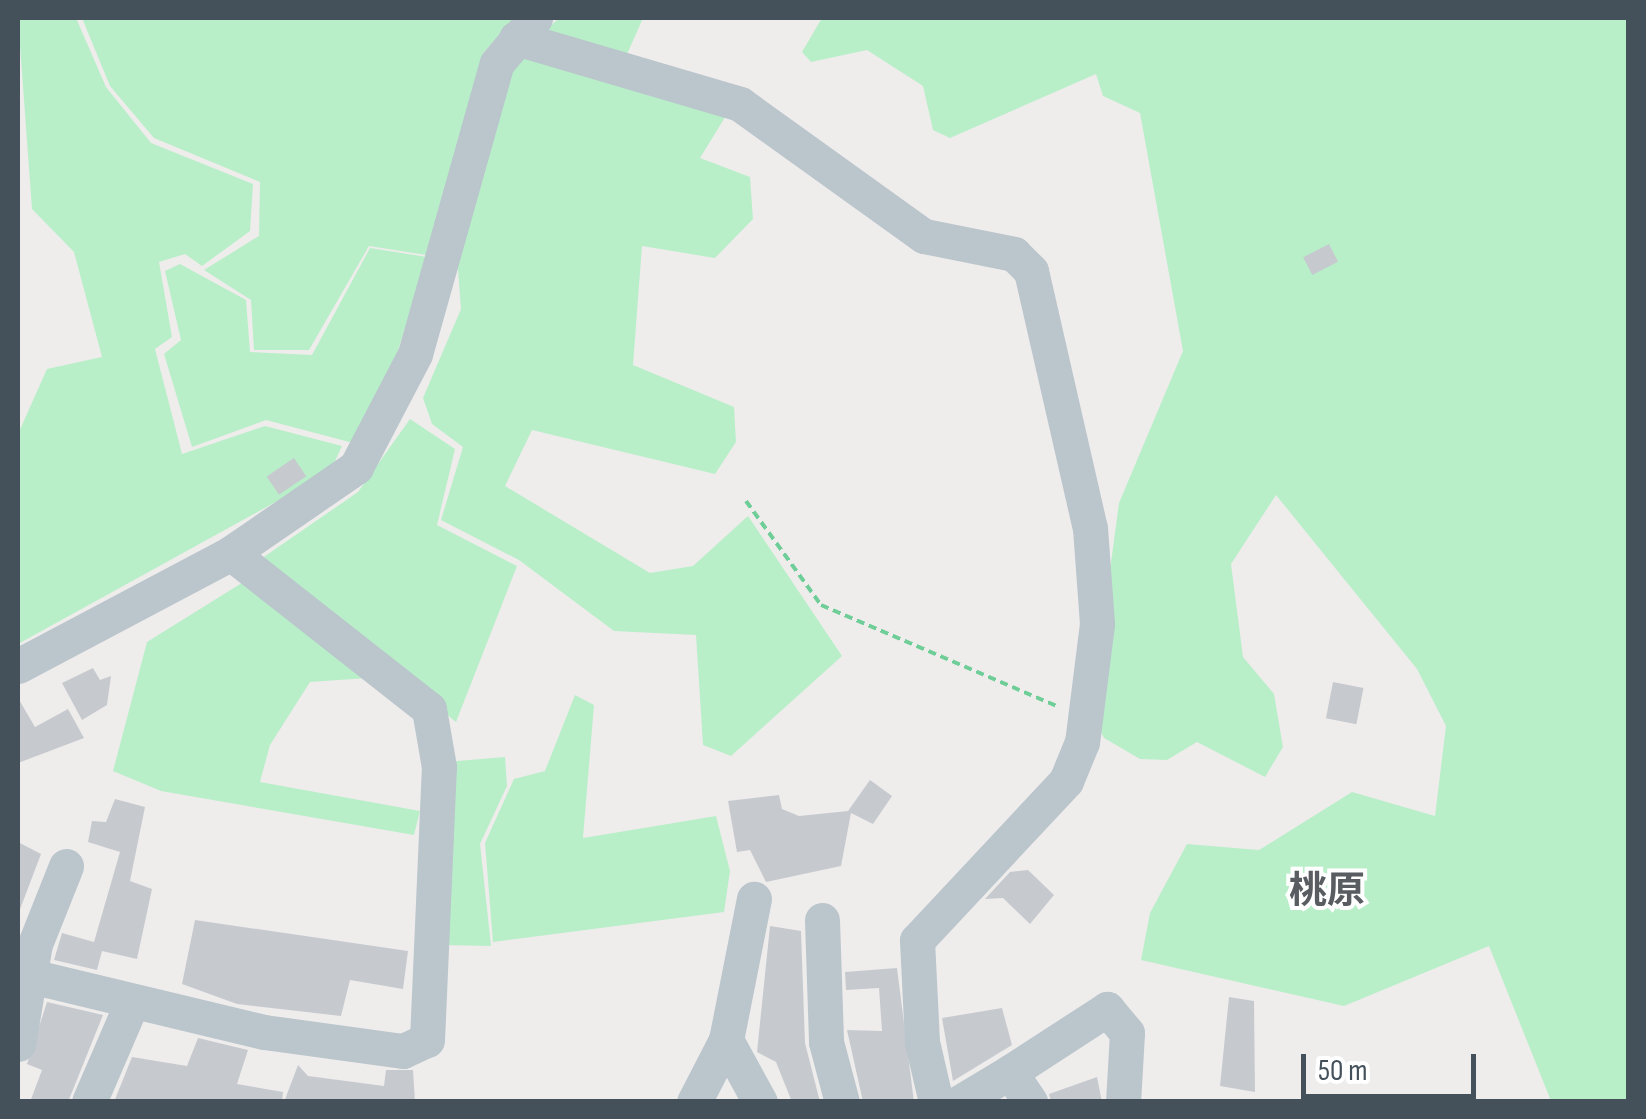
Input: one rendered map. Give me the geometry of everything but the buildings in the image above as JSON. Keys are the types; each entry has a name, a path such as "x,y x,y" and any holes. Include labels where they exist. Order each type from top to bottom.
{"street":[{"path":"18,666 231,554 331,491 378,438 414,354 497,63 525,28 740,104 924,236 1014,254 1031,271 1090,528 1096,624 1084,722 1066,782 916,940 922,1042 936,1102"},
{"path":"25,973 130,1007 402,1052 427,1040 434,1020 439,766 429,709 231,554"},
{"path":"18,1044 25,973 66,866"},
{"path":"694,1102 726,1040 754,899"},
{"path":"822,920 826,1042 842,1102"},
{"path":"90,1102 130,1007"},
{"path":"960,1102 1020,1087 1107,1010 1127,1033 1123,1102"},
{"path":"726,1040 760,1102"}],"path":[{"path":"746,501 821,605 1024,686 1084,722"}],"green space":[{"path":"18,18 76,18 106,87 151,143 253,184 250,231 202,266 185,254 159,262 172,337 155,349 182,454 265,426 342,446 330,472 18,644 18,434 47,369 102,357 74,252 32,209"},
{"path":"82,18 516,18 483,53 426,255 369,246 309,350 254,350 251,300 204,270 259,236 260,182 154,138 110,86"},
{"path":"559,18 643,18 616,79 727,114 700,158 750,177 753,219 715,258 642,246 633,365 734,407 736,442 715,474 532,430 505,486 650,573 693,566 748,516 842,656 731,756 703,745 696,635 614,631 519,560 441,520 463,447 432,424 423,398 461,309 457,257 513,61"},
{"path":"822,18 1628,18 1628,1101 1551,1101 1489,946 1344,1006 1141,960 1150,913 1187,844 1259,850 1352,792 1435,816 1446,726 1417,669 1276,495 1231,564 1243,657 1274,694 1283,747 1265,777 1197,742 1167,760 1140,759 1104,738 1091,712 1119,503 1183,351 1140,113 1103,96 1096,74 950,138 933,130 923,86 867,50 811,62 802,52"},
{"path":"370,248 427,257 382,402 357,444 266,420 192,447 164,354 181,340 165,271 180,264 246,300 250,352 312,355"},
{"path":"410,419 455,449 437,525 517,566 456,722 258,561 358,492"},
{"path":"245,581 368,678 310,682 270,745 260,782 420,811 414,835 161,791 113,771 147,642"},
{"path":"575,695 594,705 583,838 716,816 730,871 724,912 493,942 485,843 514,779 545,771"},
{"path":"505,757 507,786 480,844 491,946 441,945 445,762"}],"district":[{"name":"桃原","path":"1327,892"}]}
